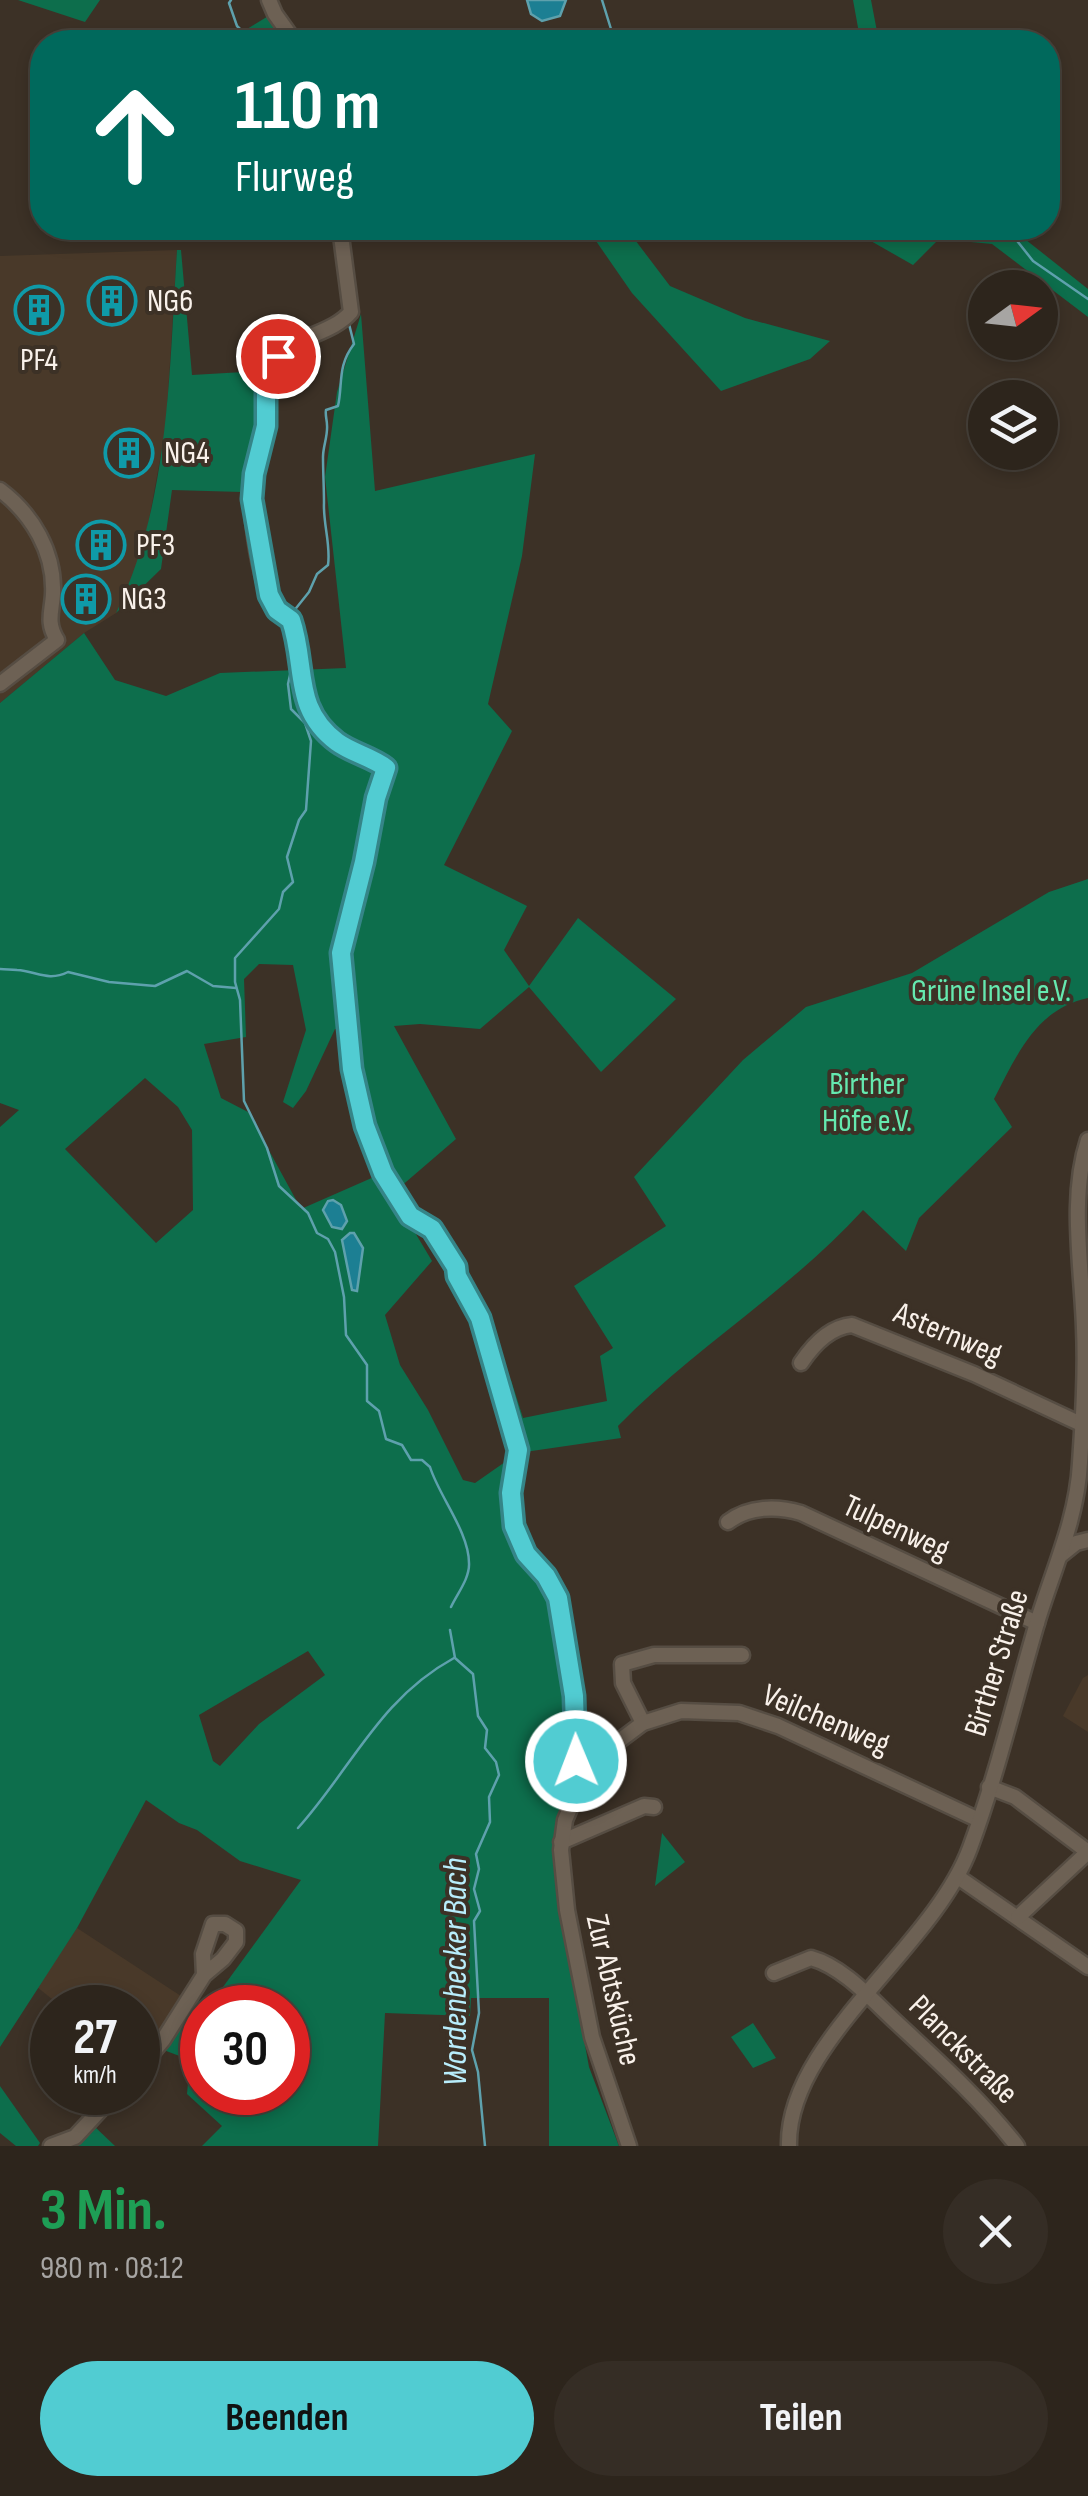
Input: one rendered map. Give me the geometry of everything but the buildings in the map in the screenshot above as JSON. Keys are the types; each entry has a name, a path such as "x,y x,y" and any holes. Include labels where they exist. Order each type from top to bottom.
{"street":[{"path":"270,0 274,14 286,30"},
{"path":"341,240 350,312 333,326 289,347 271,366 265,385 266,426 252,488 254,520 269,595 277,610 291,620 303,695 315,722 340,744 386,768 341,953 352,1069 365,1126 383,1173 410,1216 432,1229 456,1267 480,1318 518,1450 511,1493 514,1526 526,1554 554,1588 574,1696 576,1761 583,1778"},
{"path":"0,490 23,512 46,549 52,583 49,625 56,640 0,684"},
{"name":"Birther Straße","path":"790,2146 790,2117 804,2078 930,1918 958,1876 979,1820 1058,1559 1082,1502 1081,1424 1087,1363 1078,1199 1088,1140"},
{"name":"Asternweg","path":"800,1363 826,1336 852,1324 974,1374 1081,1424"},
{"name":"Tulpenweg","path":"728,1522 740,1513 786,1508 1037,1624"},
{"path":"1058,1559 1076,1542 1088,1540"},
{"name":"Veilchenweg","path":"643,1723 623,1683 622,1664 654,1655 742,1654"},
{"name":"Veilchenweg","path":"607,1753 643,1723 693,1710 738,1713 778,1726 979,1820"},
{"name":"Zur Abtsküche","path":"607,1753 583,1778 561,1842 566,1910 592,2037 629,2146"},
{"path":"989,1786 1015,1797 1088,1852 1018,1917"},
{"path":"561,1842 644,1806 654,1808"},
{"path":"958,1876 1088,1967"},
{"name":"Planckstraße","path":"774,1973 811,1958 828,1966 868,1995 971,2090 1017,2146"},
{"path":"160,2045 204,1975"},
{"path":"51,2146 75,2138 96,2115"}],"shaded area":[{"path":"177,250 166,426 135,574 116,613 84,633 0,703 0,256"},
{"path":"1088,1675 1088,1732 1063,1716"},
{"path":"77,1928 180,1995 180,2007 160,2050 160,1985 38,1985"}],"green space":[{"path":"18,0 100,0 85,22"},
{"path":"853,0 871,0 877,30 858,30"},
{"path":"270,15 281,30 246,30"},
{"path":"595,240 635,240 670,286 745,318 830,341 810,359 721,391 632,293"},
{"path":"869,240 938,240 913,265"},
{"path":"950,240 1026,240 1088,289 1088,317 1058,294 1058,270 1026,270 992,244"},
{"path":"177,250 181,250 192,375 260,371 259,426 242,492 172,490 161,569 116,613 134,570 157,481 168,389"},
{"path":"361,314 375,491 535,454 522,556 488,704 512,731 444,865 527,906 504,950 529,986 578,918 676,999 601,1072 529,987 480,1029 394,1026 456,1139 392,1194 432,1261 385,1315 400,1365 463,1480 475,1483 518,1453 509,1505 555,1606 574,1779 554,1836 560,1907 589,2067 619,2146 549,2146 549,1998 471,1998 470,2016 385,2013 378,2146 202,2146 222,2126 210,2115 310,2115 310,1985 224,1985 301,1880 240,1861 146,1800 77,1928 40,1985 30,1985 30,2001 0,2047 0,1127 19,1110 0,1103 0,703 84,633 115,680 166,696 220,673 346,668 325,477 337,392","holes":["259,964 293,965 306,1030 283,1102 293,1108 306,1091 335,1029 345,1029 383,1173 301,1209 248,1112 221,1098 204,1044 246,1037 244,979","145,1078 178,1107 192,1130 193,1210 156,1243 65,1149","308,1651 325,1675 259,1724 220,1766 213,1761 199,1715"]},
{"name":"Birther Höfe e.V.","path":"1088,879 1088,998 1055,1012 1041,1023 1020,1051 994,1099 1012,1127 919,1218 906,1251 863,1210 804,1267 647,1398 618,1426 621,1438 518,1453 502,1381 511,1380 523,1418 607,1401 600,1356 613,1348 574,1286 666,1226 634,1177 743,1060 806,1007 912,973 1049,892"},
{"path":"662,1833 685,1862 655,1886"},
{"path":"180,2022 180,2056 161,2049"},
{"path":"753,2023 776,2058 753,2068 731,2037"},
{"path":"0,2086 40,2143 38,2146 16,2146 0,2133"},
{"path":"95,2127 115,2146 75,2146"}],"water":[{"path":"527,0 566,0 560,16 542,21 531,14"},
{"path":"333,1200 341,1205 347,1221 342,1229 332,1227 323,1210"},
{"path":"354,1233 363,1248 357,1291 352,1290 342,1240"}],"waterway":[{"name":"Wordenbecker Bach","path":"231,0 241,30"},
{"path":"602,0 611,30"},
{"name":"Wordenbecker Bach","path":"334,240 335,244"},
{"path":"1016,240 1033,261 1088,299"},
{"name":"Wordenbecker Bach","path":"293,612 317,574 328,565 323,463 326,410 338,406 343,367 354,344 349,324"},
{"name":"Wordenbecker Bach","path":"292,666 288,684 291,709 305,723 311,741 306,810 287,857 293,882 283,892 279,909 235,958 244,1101 267,1148 279,1186 308,1213 317,1233 328,1239 335,1252 344,1297 346,1335 367,1365 367,1401 379,1411 386,1439 402,1445 411,1460 422,1460 430,1467 464,1539 469,1569 451,1607"},
{"path":"0,969 48,976 68,972 109,982 155,986 187,971 213,986 236,988"},
{"name":"Wordenbecker Bach","path":"450,1630 455,1658 473,1674 478,1716 487,1730 485,1748 496,1762 499,1775 489,1797 490,1822 476,1854 479,1869 474,1889 480,1911 474,1921 479,2013 472,2050 485,2146"},
{"path":"298,1828 386,1714 406,1693 454,1658"}],"place":[{"name":"NG6","path":"112,301"},
{"name":"PF4","path":"39,310"},
{"name":"NG4","path":"129,453"},
{"name":"PF3","path":"101,545"},
{"name":"NG3","path":"86,599"}],"route":[{"path":"278,356 266,376 266,426 252,488 254,520 269,595 277,610 291,620 296,633 303,695 315,722 340,744 386,768 341,953 352,1069 365,1126 383,1173 410,1216 432,1229 456,1267 480,1318 490,1362 516,1438 511,1510 518,1541 558,1598 574,1696 576,1761"}],"park label":[{"name":"Grüne Insel e.V.","path":"991,991"}]}
